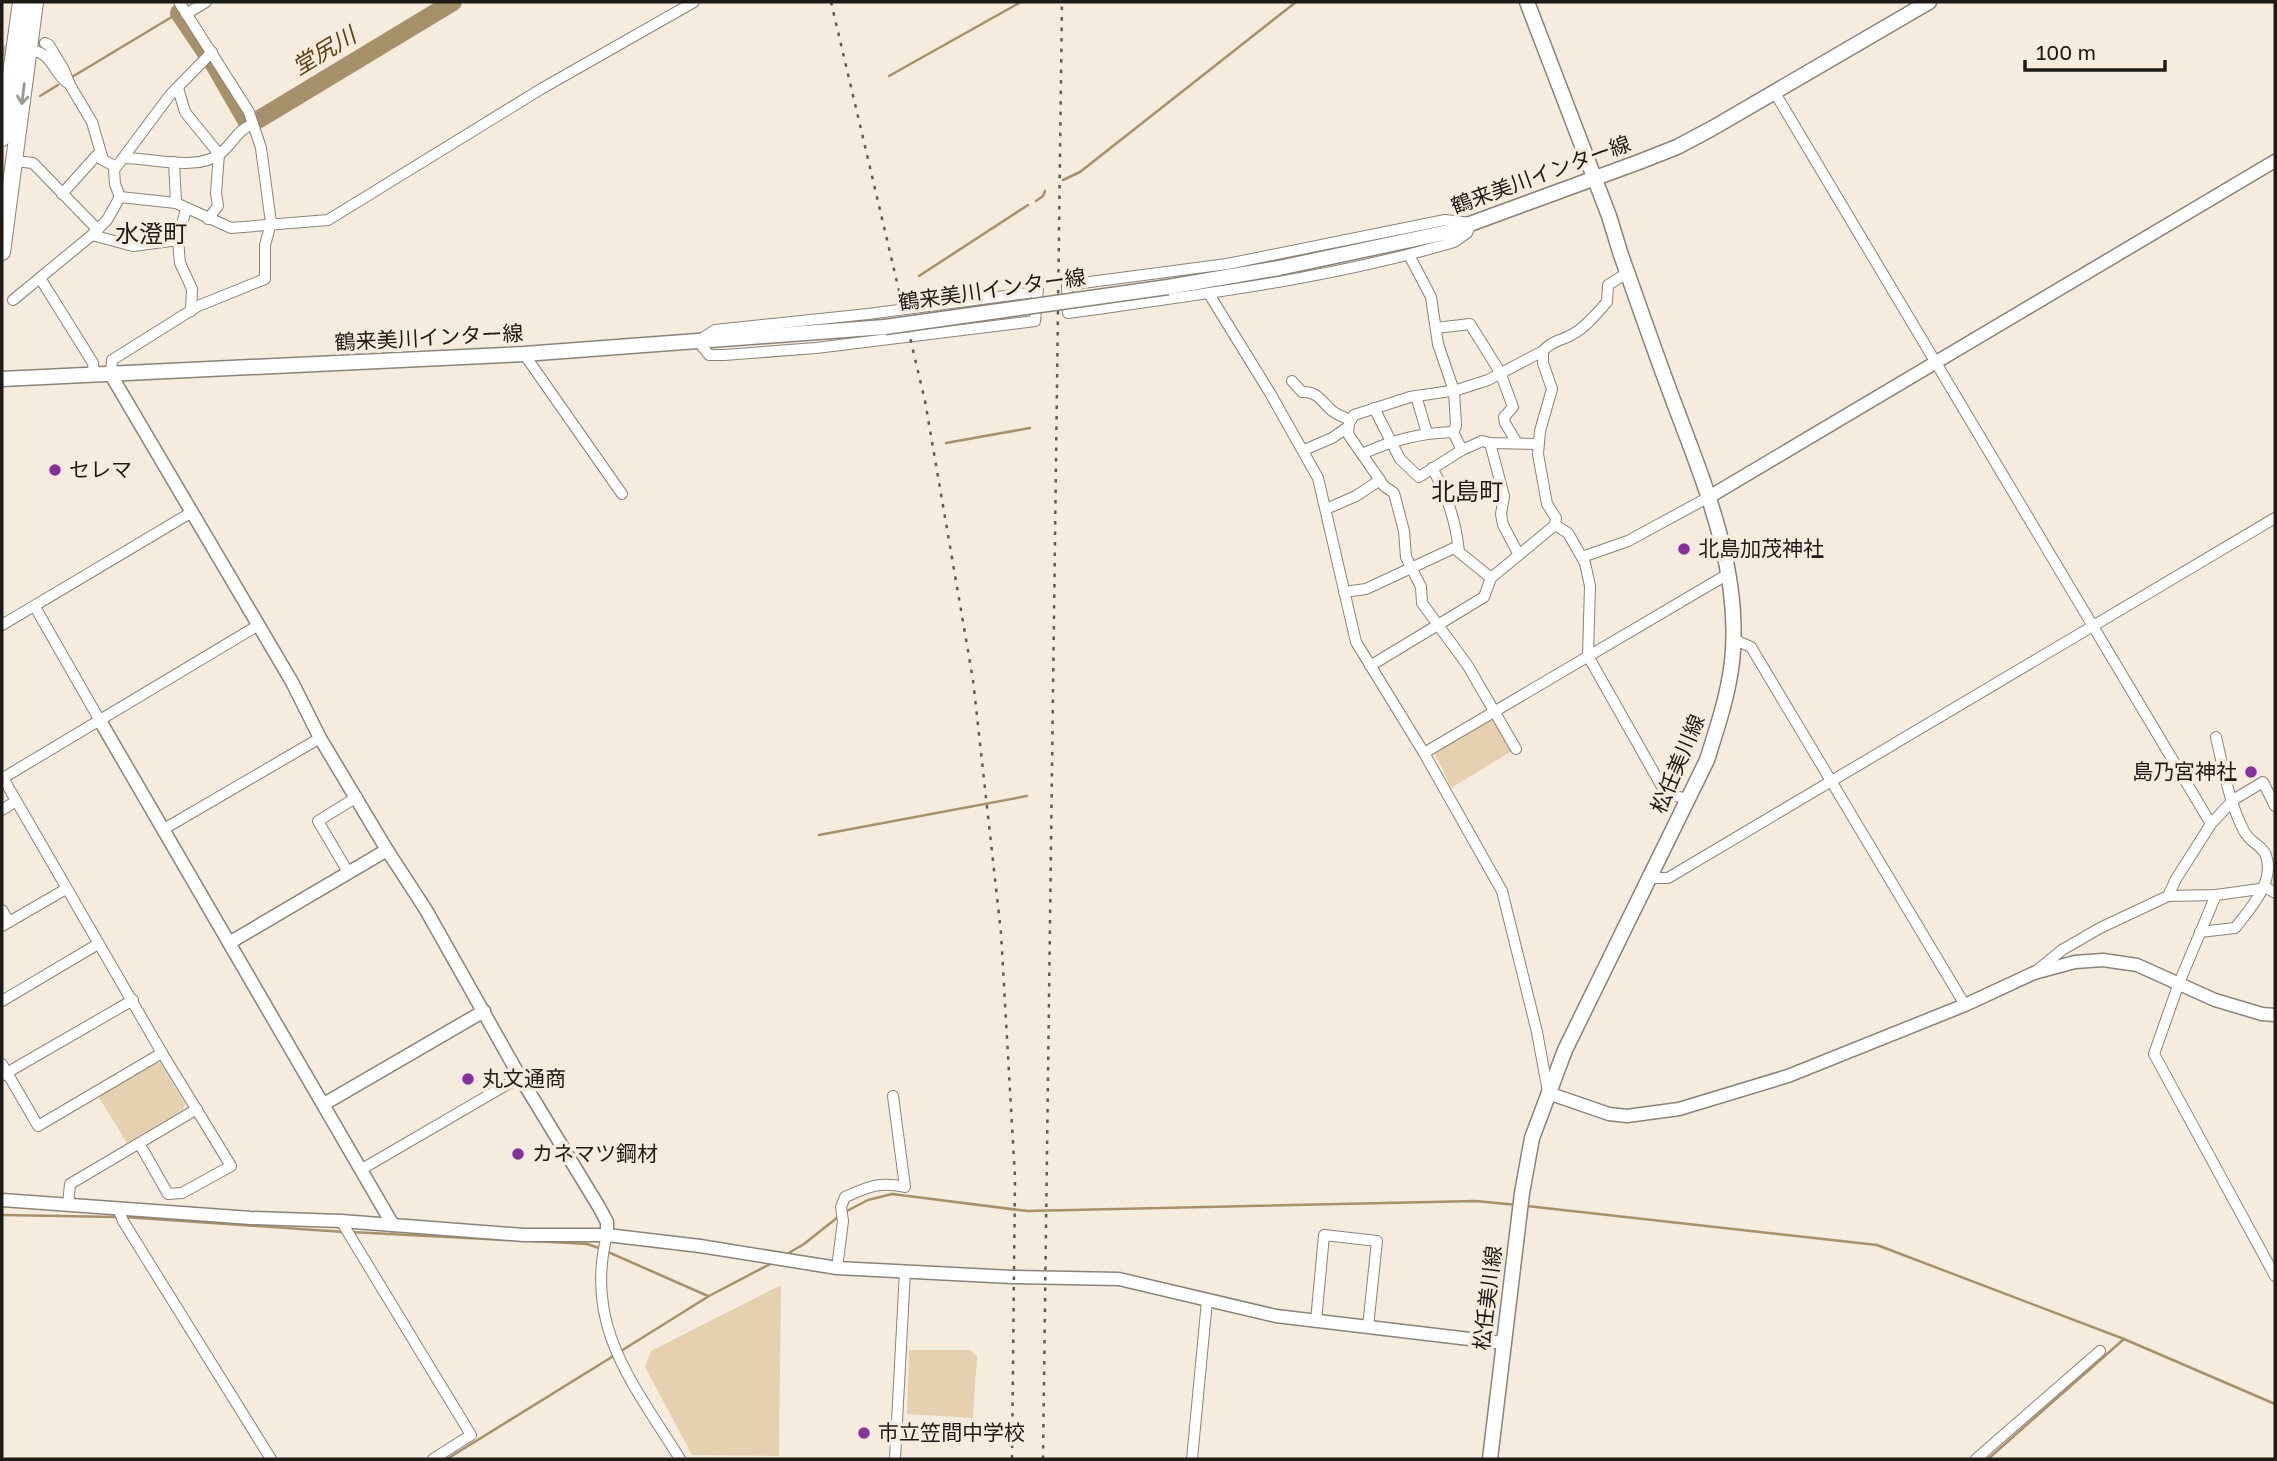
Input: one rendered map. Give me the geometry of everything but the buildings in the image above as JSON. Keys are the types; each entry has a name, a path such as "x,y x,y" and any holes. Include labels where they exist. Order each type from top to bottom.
{"highway":[{"path":"2,138 9,40 21,2"},
{"path":"2,253 35,2"}],"main road":[{"name":"松任美川線","path":"1490,1459 1521,1205 1532,1138 1565,1050 1707,760 1723,711 1732,662 1733,639 1728,574 1709,497 1627,273 1609,216 1527,2"},
{"name":"鶴来美川インター線","path":"2,379 524,354 886,327 1279,268 1448,232 1676,147 1775,93 1929,2"}],"street":[{"path":"179,2 249,112 261,148 271,223 265,245 265,279 191,311 112,360 111,374 292,682 320,738 426,910 520,1077 607,1222 600,1294 608,1336 680,1459"},
{"path":"186,14 206,2"},
{"path":"120,197 181,206 231,228 328,220 541,89 694,2"},
{"path":"44,43 50,45 69,85 92,122 103,160"},
{"path":"28,51 46,55 69,85"},
{"path":"120,197 115,184 116,167 178,88 212,52"},
{"path":"178,88 185,112 219,155 216,193 218,206 208,219"},
{"path":"1775,93 2211,824"},
{"path":"123,158 190,164 219,155 245,127 253,124"},
{"path":"62,194 96,156 116,167"},
{"path":"14,161 33,163 95,233 133,246 178,240"},
{"path":"174,162 181,206 178,240 181,268 192,289 191,311"},
{"path":"1582,557 1628,541 1709,497 2275,162"},
{"path":"13,300 95,233 107,220 120,197"},
{"path":"1445,220 1471,222 1467,233 1454,242 1348,270 1068,313 1068,285 1249,260 1445,220"},
{"path":"1409,254 1431,297 1438,344 1454,391 1454,432 1462,450"},
{"path":"1516,749 1468,666 1422,603 1421,587 1406,557 1404,531 1394,494 1380,480 1348,434 1350,423 1354,415 1416,396 1454,391 1488,380 1535,357 1553,342 1574,334 1607,303 1608,285 1627,273"},
{"path":"40,278 93,363 94,374"},
{"path":"1038,289 1035,321 816,348 724,355 709,355 698,341 715,330 868,314 1038,289"},
{"path":"1209,293 1304,450 1318,478 1356,642 1424,752 1502,891 1537,1032 1548,1093 1609,1114 1640,1115 1679,1109 1788,1076 1965,1005 2034,972 2075,962 2103,960 2137,965 2215,1000 2262,1014 2275,1015"},
{"path":"1436,328 1470,324 1500,372 1513,407 1504,416 1505,423 1517,443"},
{"path":"1370,666 1484,597 1491,578 1555,525 1556,518 1547,504 1538,454 1538,444 1552,389 1543,363 1543,351"},
{"path":"524,354 622,495"},
{"path":"1292,381 1302,392 1310,391 1350,423"},
{"path":"1416,396 1427,433"},
{"path":"1374,408 1400,459 1419,477 1482,440 1490,443 1538,444"},
{"path":"1304,450 1332,438 1350,423"},
{"path":"1362,454 1392,441 1427,433 1454,432"},
{"path":"1490,443 1504,496 1501,514 1503,525 1519,555"},
{"path":"1432,468 1443,487 1452,512 1459,552"},
{"path":"1326,509 1356,496 1380,480"},
{"path":"2,625 192,512"},
{"path":"1650,878 1668,878 2275,518"},
{"path":"1555,525 1568,533 1582,557 1590,586 1588,656 1661,785 1671,795 1688,799"},
{"path":"1344,592 1366,589 1454,548 1491,578"},
{"path":"1424,752 1728,574"},
{"path":"34,607 393,1225"},
{"path":"139,1143 168,1195 181,1192 231,1166 162,1053 3,778 257,626"},
{"path":"1733,639 1751,647 1965,1005"},
{"path":"2200,932 2235,928 2271,891 2267,857 2246,837 2231,803 2216,737"},
{"path":"164,829 320,738"},
{"path":"2168,896 2211,824 2231,803 2263,782 2275,806"},
{"path":"348,872 318,821 357,797"},
{"path":"2,810 16,801"},
{"path":"229,943 387,850"},
{"path":"2,910 6,924 66,889"},
{"path":"2034,972 2062,950 2137,909 2168,896 2271,891"},
{"path":"2216,895 2179,983 2154,1054 2275,1276"},
{"path":"2,1001 98,944"},
{"path":"132,1000 4,1071 38,1126 162,1053"},
{"path":"324,1104 484,1011"},
{"path":"362,1169 520,1077"},
{"path":"837,1268 843,1221 841,1207 845,1197 872,1185 889,1183 905,1187 892,1096"},
{"path":"68,1205 70,1184 197,1109"},
{"path":"2,1200 68,1205 121,1213 393,1225 524,1235 604,1245 700,1245 837,1268 1012,1277 1119,1279 1276,1316 1503,1343"},
{"path":"121,1213 271,1459"},
{"path":"343,1224 471,1435 433,1459"},
{"path":"1316,1321 1324,1235 1377,1241 1368,1327"},
{"path":"895,1459 905,1271"},
{"path":"1192,1459 1208,1301"},
{"path":"1976,1459 2100,1351"}],"shaded area":[{"path":"1494,720 1512,751 1451,788 1435,754"},
{"path":"155,1062 161,1064 185,1104 183,1110 127,1143 98,1096"},
{"path":"781,1285 779,1456 692,1455 645,1367 651,1351"},
{"path":"909,1350 970,1350 977,1356 973,1418 907,1414"}],"waterway":[{"name":"堂尻川","path":"256,121 453,2"},
{"path":"889,76 1021,2"},
{"path":"1063,180 1080,172 1296,2"},
{"path":"72,77 180,12"},
{"name":"堂尻川","path":"179,13 206,53"},
{"name":"堂尻川","path":"212,61 246,120"},
{"path":"40,96 58,85"},
{"path":"1036,201 1045,191"},
{"path":"919,276 1028,205"},
{"path":"946,443 1030,428"},
{"path":"819,835 1027,796"},
{"path":"843,1213 868,1200 892,1194 1027,1211 1476,1201 1517,1205"},
{"path":"1527,1206 1877,1245 2124,1339 2275,1404"},
{"path":"2,1215 117,1217"},
{"path":"124,1217 344,1232"},
{"path":"787,1254 838,1217"},
{"path":"351,1232 505,1240"},
{"path":"533,1241 587,1244 602,1249"},
{"path":"608,1252 708,1296"},
{"path":"621,1351 709,1296 772,1263"},
{"path":"1988,1459 2124,1339"},
{"path":"447,1459 615,1355"}],"tunnel":[{"path":"2,51 45,43"}],"railway":[{"path":"831,2 925,401 973,680 1001,933 1015,1178 1012,1459"},
{"path":"1043,1459 1062,2"}],"place":[{"name":"セレマ","path":"55,470"},
{"name":"北島加茂神社","path":"1684,549"},
{"name":"島乃宮神社","path":"2251,772"},
{"name":"丸文通商","path":"468,1079"},
{"name":"カネマツ鋼材","path":"518,1154"},
{"name":"市立笠間中学校","path":"864,1433"}],"district":[{"name":"水澄町","path":"151,234"},
{"name":"北島町","path":"1467,492"}]}
